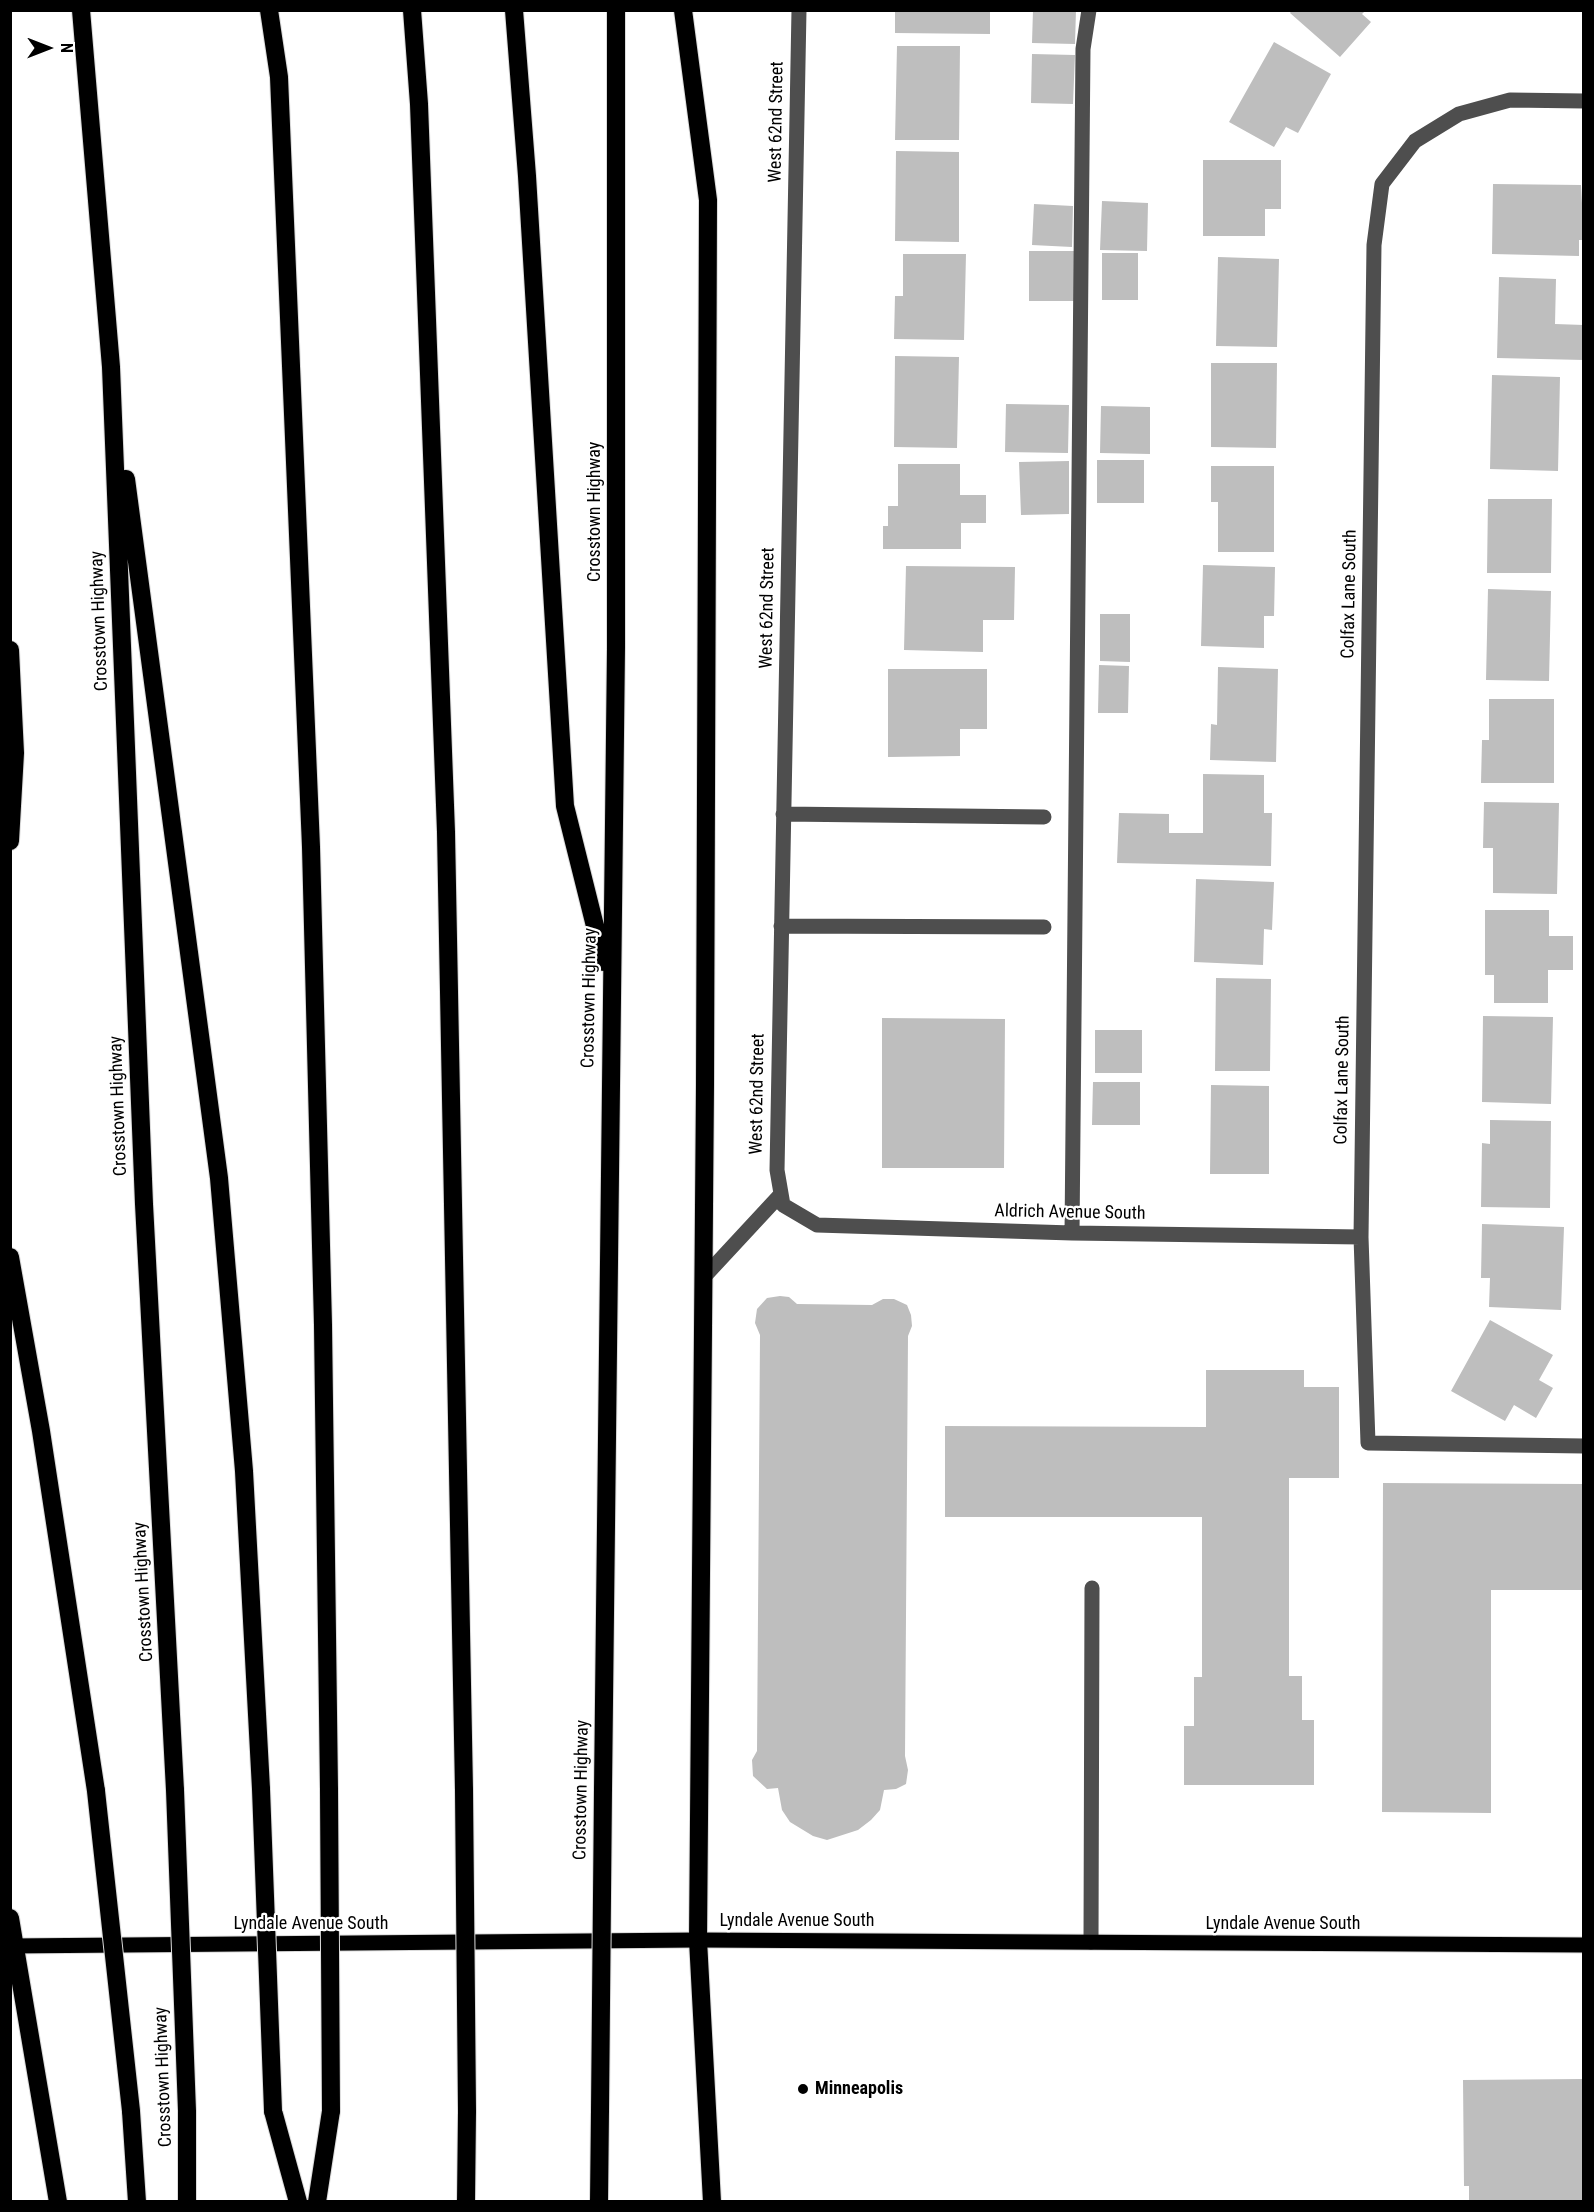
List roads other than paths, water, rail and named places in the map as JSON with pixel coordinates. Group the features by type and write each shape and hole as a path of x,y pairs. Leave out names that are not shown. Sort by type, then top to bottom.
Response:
{"highway":[{"name":"Crosstown Highway","path":"81,10 111,368 144,1204 175,1790 187,2111 187,2202"},
{"path":"269,10 279,77 311,848 323,1325 329,1790 330,2111 317,2202"},
{"path":"412,10 419,104 446,832 464,1790 466,2202"},
{"path":"514,10 527,176 565,806 610,987"},
{"name":"Crosstown Highway","path":"599,2202 615,647 615,10"},
{"path":"683,10 708,200 704,1277 698,1940 712,2202"},
{"path":"111,368 219,1178 244,1472 261,1789 273,2111 297,2202"},
{"path":"10,650 15,753 10,841"},
{"path":"10,1257 41,1431 96,1791 131,2111 137,2202"},
{"path":"10,1918 58,2202"}],"main road":[{"name":"Lyndale Avenue South","path":"14,1946 698,1940 1584,1945"}],"street":[{"name":"West 62nd Street","path":"782,1199 777,1170 798,10"},
{"path":"1072,1233 1083,49 1089,10"},
{"name":"Colfax Lane South","path":"1584,100 1510,100 1459,114 1415,141 1382,184 1374,245 1361,1237 1368,1443 1584,1446"},
{"path":"783,814 1044,817"},
{"path":"781,926 1044,927"},
{"path":"704,1277 782,1199"},
{"name":"Aldrich Avenue South","path":"782,1199 818,1225 1072,1233 1361,1237"},
{"path":"1091,1942 1092,1588"}],"place":[{"name":"Minneapolis","path":"803,2089"}]}
